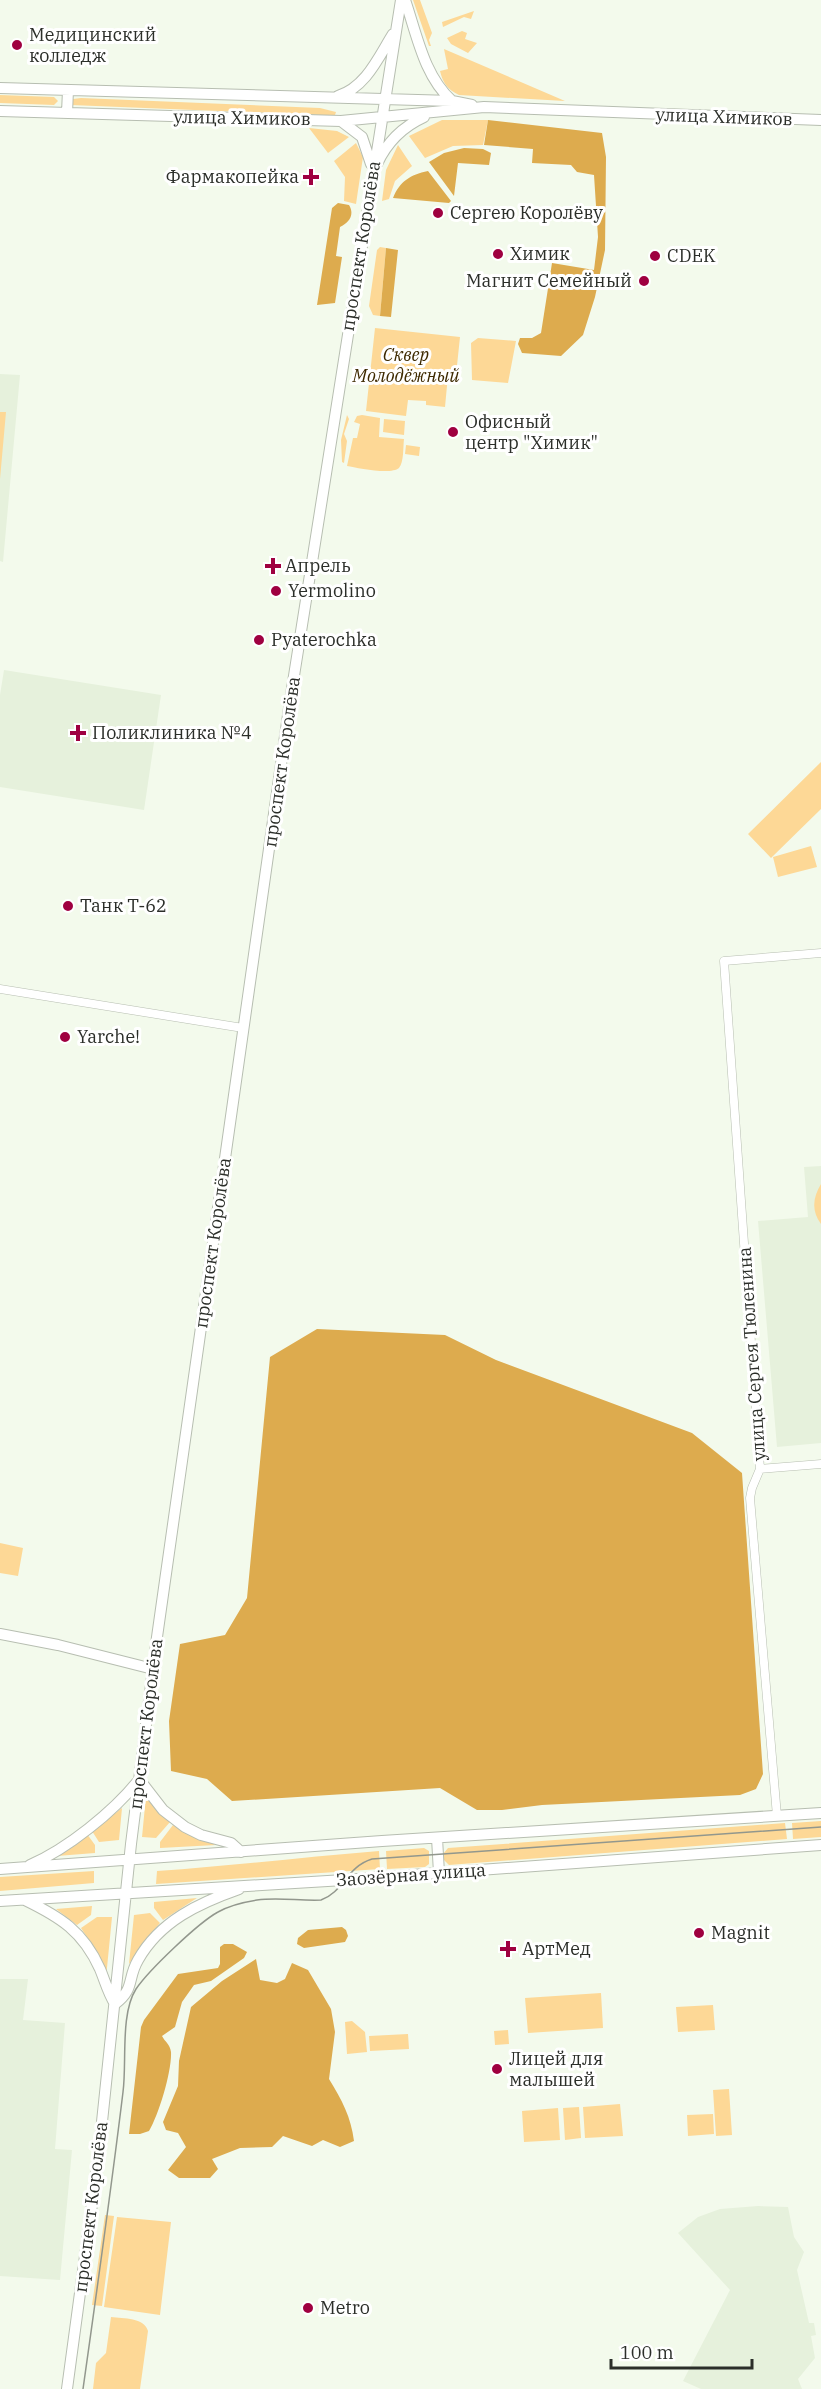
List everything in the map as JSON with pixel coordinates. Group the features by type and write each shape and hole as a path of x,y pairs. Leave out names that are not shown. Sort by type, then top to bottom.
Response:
{"main road":[{"name":"проспект Королёва","path":"67,2389 96,2172 153,1669 290,701 401,0"},
{"path":"405,0 431,76 439,90 452,101"},
{"path":"329,98 348,93 365,79 396,28"},
{"name":"улица Химиков","path":"0,88 452,101 484,107 821,120"},
{"path":"67,113 68,90"},
{"name":"улица Химиков","path":"0,111 341,121 381,119 484,107"},
{"path":"372,173 385,149 402,129 436,113"},
{"path":"341,121 362,137 369,152 372,173"},
{"path":"0,1634 58,1645 153,1669"},
{"path":"22,1868 52,1854 86,1829 126,1795 139,1779 163,1810 185,1827 231,1843 241,1852"},
{"name":"Заозёрная улица","path":"0,1869 821,1813"},
{"path":"436,1838 439,1873"},
{"name":"Заозёрная улица","path":"0,1901 439,1873 821,1845"},
{"path":"24,1899 57,1916 76,1931 93,1956 115,2004 126,1996 138,1961 166,1926 213,1897 254,1884"}],"street":[{"name":"улица Сергея Тюленина","path":"777,1816 750,1498 760,1469 724,961 821,953"},
{"path":"0,989 243,1028"},
{"path":"760,1469 821,1464"}],"shaded area":[{"path":"488,120 602,133 606,157 605,250 595,297 583,335 561,356 522,353 518,344 520,338 532,338 541,333 552,263 594,270 598,237 594,175 577,172 571,165 532,163 533,149 484,145"},
{"path":"464,148 483,149 491,153 489,165 458,163 454,196 429,162 444,153"},
{"path":"428,171 451,201 449,203 393,198 406,180"},
{"path":"338,203 349,205 351,215 348,221 340,227 336,256 342,257 335,303 317,305 332,208"},
{"path":"386,248 398,250 391,317 380,316"},
{"path":"0,374 20,375 3,562 0,561"},
{"name":"Поликлиника №4","path":"4,670 161,695 144,810 0,787 0,695"},
{"path":"821,1166 821,1443 777,1447 758,1221 808,1217 804,1167"},
{"path":"317,1329 445,1335 496,1360 692,1433 742,1473 763,1774 756,1789 740,1795 477,1810 440,1788 232,1801 207,1779 171,1771 169,1721 180,1644 225,1635 247,1598 270,1357"},
{"path":"342,1927 348,1936 345,1942 304,1948 297,1944 298,1938 308,1930"},
{"path":"224,1944 233,1944 247,1952 244,1958 211,1981 194,1985 182,2002 175,2027 162,2036 169,2045 171,2060 157,2114 149,2131 129,2134 141,2027 144,2020 178,1974 218,1968 220,1947"},
{"path":"256,1959 260,1980 277,1983 285,1979 292,1963 308,1970 331,2009 335,2032 329,2079 345,2109 354,2141 340,2147 323,2140 312,2146 283,2136 272,2147 240,2148 212,2159 218,2169 210,2178 179,2178 168,2170 186,2147 178,2133 166,2130 163,2122 178,2086 179,2061 191,2007 222,1981"},
{"path":"0,1979 28,1979 23,2020 65,2023 55,2149 72,2150 60,2280 0,2276"},
{"path":"758,2206 788,2207 794,2237 804,2252 797,2270 809,2323 814,2323 816,2335 811,2336 815,2358 798,2379 802,2389 701,2389 683,2381 730,2290 678,2233 698,2217 720,2209"}],"green space":[{"path":"413,0 420,0 432,33 429,40 431,46 429,46"},
{"path":"474,11 471,19 464,17 443,27 442,22"},
{"path":"462,31 467,33 465,39 477,43 468,53 451,44 447,38"},
{"path":"444,49 565,101 459,95 449,88 441,75 440,71 448,69"},
{"path":"0,95 54,97 58,101 54,105 0,103"},
{"path":"73,99 320,108 336,112 335,115 321,115 71,105"},
{"path":"442,120 488,120 483,145 453,146 425,158 409,136"},
{"path":"309,128 337,131 349,137 328,153"},
{"path":"356,143 363,157 356,204 344,201 345,177 334,161"},
{"path":"398,145 412,166 395,181 389,199 382,201 386,170"},
{"path":"380,247 386,248 380,316 373,315 369,306 377,250"},
{"name":"Сквер Молодёжный","path":"375,328 460,337 456,375 448,375 445,407 426,405 426,401 408,400 406,416 366,411"},
{"path":"478,338 516,341 508,383 472,380 471,343"},
{"path":"0,412 6,412 0,479"},
{"path":"347,415 349,419 344,434 347,441 344,463 342,462 341,440"},
{"path":"357,416 380,418 379,437 404,439 403,458 399,468 382,471 347,466 353,438 357,438 360,424 354,422"},
{"path":"384,419 405,421 404,435 383,432"},
{"path":"406,445 420,447 419,456 405,454"},
{"path":"821,762 821,809 771,858 748,834"},
{"path":"811,846 817,867 778,877 773,857"},
{"path":"821,1184 821,1224 814,1204"},
{"path":"0,1543 23,1548 18,1576 0,1573"},
{"path":"146,1796 170,1822 156,1838 142,1837"},
{"path":"122,1808 119,1840 99,1842 92,1831"},
{"path":"821,1821 821,1837 793,1839 792,1823"},
{"path":"785,1823 787,1839 449,1865 443,1859 443,1854 448,1848"},
{"path":"173,1825 192,1836 216,1845 160,1848 160,1842"},
{"path":"87,1834 95,1845 95,1853 57,1856"},
{"path":"424,1848 429,1851 429,1864 425,1867 387,1869 386,1851"},
{"path":"379,1851 380,1869 156,1884 157,1871"},
{"path":"94,1871 94,1883 0,1891 0,1877"},
{"path":"197,1898 163,1920 154,1908 154,1902"},
{"path":"92,1906 91,1915 77,1925 56,1909"},
{"path":"150,1913 160,1923 129,1964 134,1915"},
{"path":"97,1917 112,1917 106,1978 98,1954 81,1928"},
{"path":"601,1993 603,2028 528,2033 525,1998"},
{"path":"713,2005 715,2030 678,2032 676,2007"},
{"path":"352,2021 365,2032 367,2052 347,2054 345,2022"},
{"path":"508,2030 509,2044 495,2045 494,2031"},
{"path":"408,2034 409,2049 370,2051 369,2036"},
{"path":"729,2089 732,2135 716,2136 713,2090"},
{"path":"620,2104 623,2136 585,2138 583,2107"},
{"path":"579,2107 581,2138 565,2140 563,2108"},
{"path":"558,2108 560,2140 524,2142 522,2111"},
{"path":"713,2114 714,2134 688,2136 687,2115"},
{"path":"105,2215 114,2216 102,2306 92,2305"},
{"path":"117,2217 171,2222 160,2315 104,2307"},
{"path":"111,2317 138,2321 146,2326 148,2331 140,2389 93,2389 96,2363 106,2353"}],"tram line":[{"path":"83,2389 123,2092 126,2025 131,1999 151,1970 209,1918 227,1907 257,1900 321,1900 335,1891 356,1868 372,1859 821,1827"}],"place":[{"name":"Медицинский колледж","path":"17,45"},
{"name":"Фармакопейка","path":"311,177"},
{"name":"Сергею Королёву","path":"438,213"},
{"name":"Химик","path":"498,254"},
{"name":"CDEK","path":"655,256"},
{"name":"Магнит Семейный","path":"644,281"},
{"name":"Офисный центр \"Химик\"","path":"453,432"},
{"name":"Апрель","path":"273,566"},
{"name":"Yermolino","path":"276,591"},
{"name":"Pyaterochka","path":"259,640"},
{"name":"Поликлиника №4","path":"78,733"},
{"name":"Танк Т-62","path":"68,906"},
{"name":"Yarche!","path":"65,1037"},
{"name":"Magnit","path":"699,1933"},
{"name":"АртМед","path":"508,1949"},
{"name":"Лицей для малышей","path":"497,2069"},
{"name":"Metro","path":"308,2308"}]}
